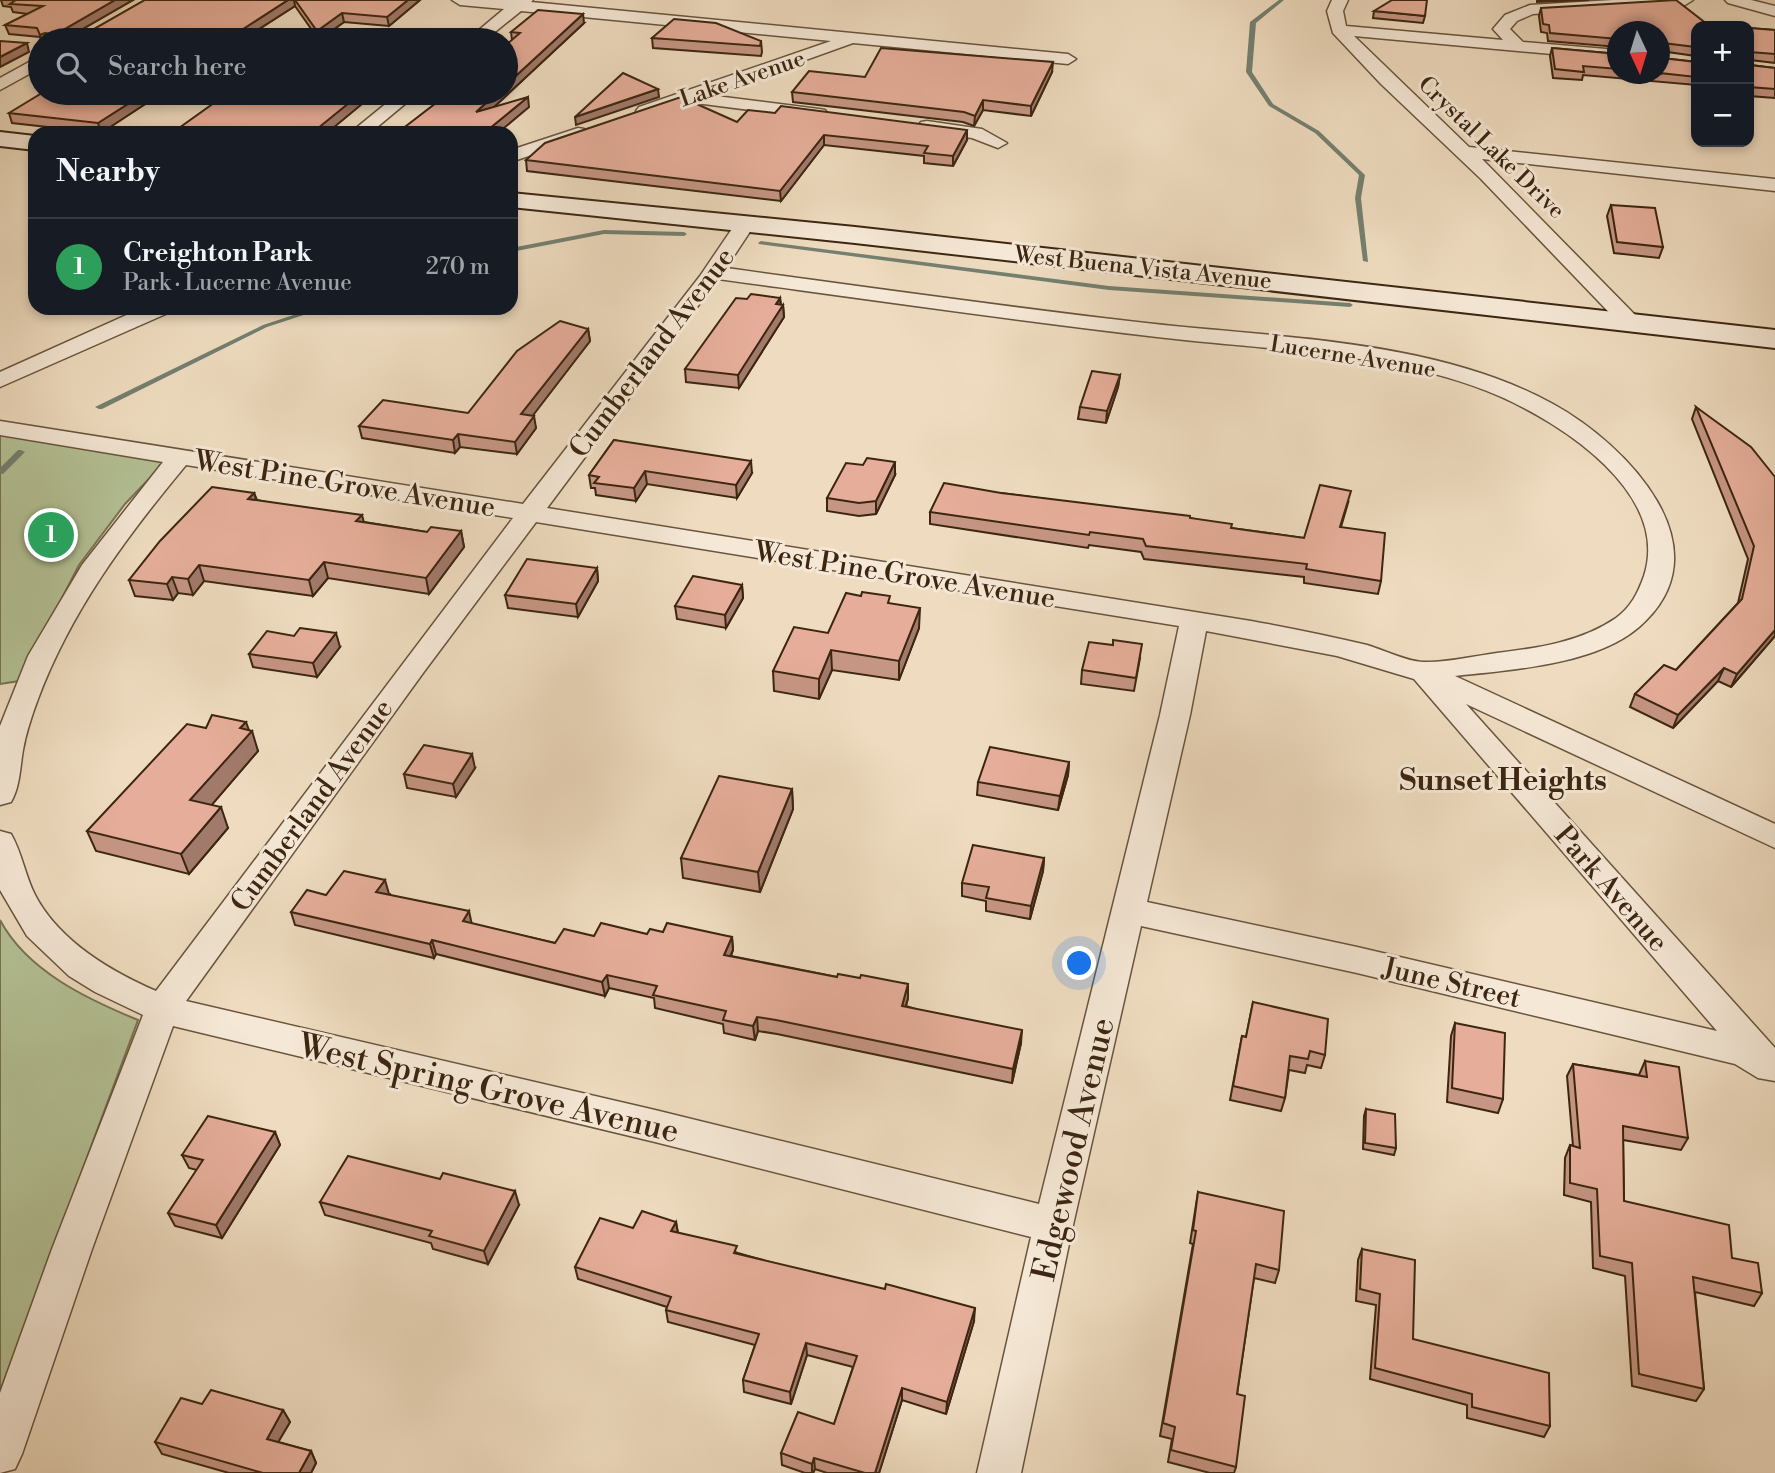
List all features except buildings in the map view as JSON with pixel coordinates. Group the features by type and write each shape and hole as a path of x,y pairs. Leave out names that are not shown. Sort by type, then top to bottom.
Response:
{"street":[{"path":"460,0 522,3 1068,59"},
{"path":"1340,0 1335,11 1339,30 1607,54"},
{"path":"1517,45 1501,29 1511,18 1530,10 1685,0"},
{"path":"1733,0 1775,10"},
{"path":"490,28 522,3"},
{"name":"Crystal Lake Drive","path":"1339,30 1465,152 1632,323"},
{"name":"Lake Avenue","path":"622,119 853,38"},
{"path":"0,85 28,68"},
{"path":"687,97 842,116"},
{"path":"368,126 394,105"},
{"path":"909,124 963,130 998,143"},
{"path":"518,154 596,127"},
{"path":"0,139 28,142"},
{"path":"1465,152 1775,185"},
{"name":"West Buena Vista Avenue","path":"518,201 1775,340"},
{"name":"Cumberland Avenue","path":"0,1454 156,1024 175,989 413,667 713,272 745,224"},
{"name":"Lucerne Avenue","path":"713,272 1086,322 1378,354 1458,373 1544,410 1608,454 1640,491 1653,515 1659,535 1659,574 1652,593 1627,622 1585,645 1530,658 1421,671"},
{"path":"0,380 144,315"},
{"name":"West Pine Grove Avenue","path":"0,428 1194,620 1322,643 1385,658 1421,671 1775,837"},
{"path":"0,794 10,741 14,694 88,574 116,534 180,457"},
{"name":"Edgewood Avenue","path":"999,1473 1053,1225 1175,715 1194,620"},
{"name":"Park Avenue","path":"1421,671 1773,1071"},
{"name":"West Spring Grove Avenue","path":"0,842 6,869 18,898 36,926 89,974 165,1010 655,1126 1053,1225"},
{"name":"June Street","path":"1127,910 1357,960 1742,1051 1756,1057 1773,1071"}],"green space":[{"path":"0,435 166,461 125,504 79,565 19,681 0,684"},
{"path":"0,920 12,938 42,969 79,993 138,1020 0,1392"}],"waterway":[{"path":"1282,0 1253,22 1249,72 1271,105 1317,132 1362,175 1358,198 1366,261"},
{"path":"518,249 604,232 684,234"},
{"path":"761,243 1109,288 1350,305"},
{"path":"99,407 265,326 300,315"},
{"path":"0,472 21,452"}],"place":[{"name":"Creighton Park","path":"51,535"}],"district":[{"name":"Sunset Heights","path":"1503,780"}]}
